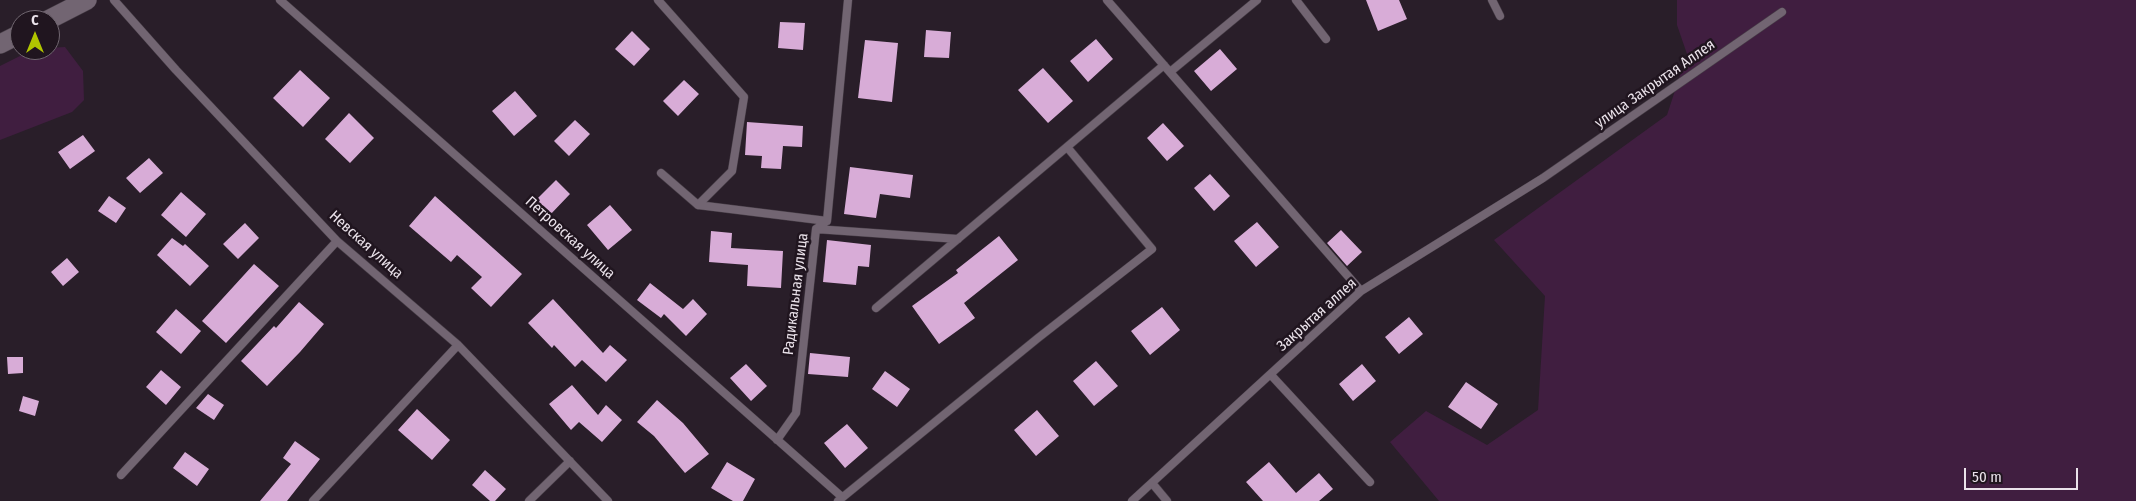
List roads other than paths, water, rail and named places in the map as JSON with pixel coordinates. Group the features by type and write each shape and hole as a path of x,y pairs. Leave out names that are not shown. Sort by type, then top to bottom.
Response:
{"street":[{"path":"60,14 87,0"}],"lane":[{"name":"Невская улица","path":"114,0 176,70 337,241 458,345 608,501"},
{"name":"Петровская улица","path":"280,0 777,440 840,499"},
{"path":"658,0 744,98 732,172 698,205"},
{"name":"Радикальная улица","path":"777,440 796,413 816,229 827,221 848,0"},
{"path":"1107,0 1361,291"},
{"path":"1170,72 1257,0"},
{"path":"1296,0 1326,39"},
{"path":"1492,0 1500,16"},
{"name":"улица Закрытая Аллея","path":"1542,178 1782,12"},
{"path":"876,308 1164,65"},
{"path":"840,499 1038,338 1152,250 1067,147"},
{"path":"662,174 698,205 827,221"},
{"name":"Закрытая аллея","path":"1132,501 1361,291 1542,178"},
{"path":"816,229 958,238"},
{"path":"121,475 337,241"},
{"path":"313,501 458,345"},
{"path":"1271,375 1370,482"},
{"path":"529,501 570,461"},
{"path":"1152,483 1167,501"}]}
